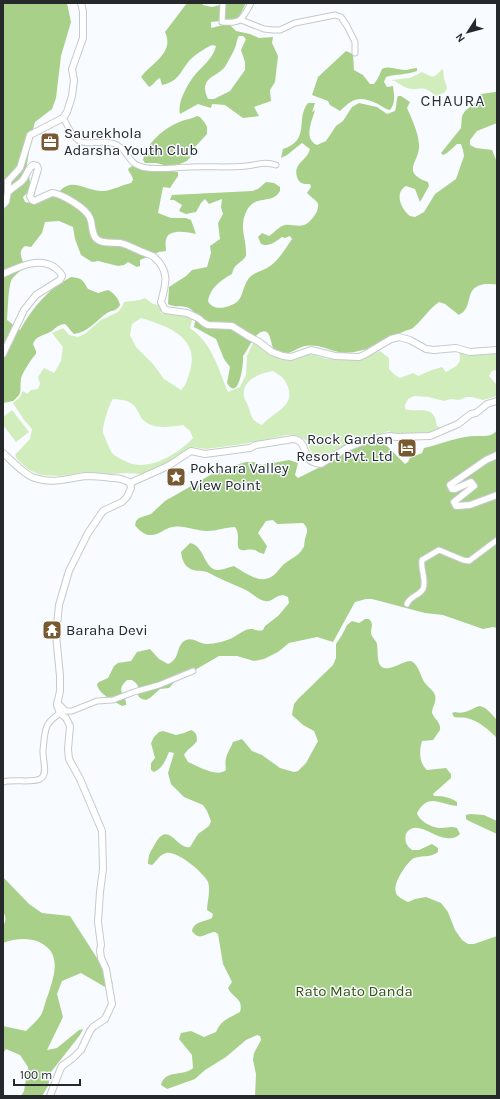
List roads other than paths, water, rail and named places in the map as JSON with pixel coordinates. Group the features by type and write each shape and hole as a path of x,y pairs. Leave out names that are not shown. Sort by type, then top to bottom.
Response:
{"street":[{"path":"3,205 6,202 8,181 20,168 30,135 63,118 72,96 74,80 72,69 83,38 83,11 81,3"},
{"path":"222,3 222,22 236,22 241,20 273,30 280,30 295,23 335,15 341,17 355,42 355,53"},
{"path":"241,20 251,3"},
{"path":"63,118 70,131 78,141 101,141 114,143 122,148 132,163 143,168 216,168 245,166 268,162 276,165"},
{"path":"8,192 24,179 28,169 34,164 38,169 30,196 31,200 34,201 52,193 62,196 86,212 98,241 120,243 153,256 162,266 166,286 161,302 165,310 187,314 198,318 208,325 232,326 279,355 290,357 311,350 335,356 359,357 391,339 399,337 410,340 426,349 434,350 456,348 470,352 497,350"},
{"path":"3,274 17,268 38,262 44,262 61,273 62,276 60,280 36,295 24,310 3,354"},
{"path":"130,483 168,466 191,451 205,454 250,448 256,445 293,439 301,443 310,460 321,464 347,448 364,441 390,436 435,435 461,422 485,406 497,402"},
{"path":"3,453 27,474 41,480 50,482 88,476 100,476 120,478 130,483"},
{"path":"497,456 486,460 450,485 452,489 471,482 474,486 454,502 456,506 470,505 497,495"},
{"path":"50,1096 62,1066 78,1054 90,1031 105,1019 112,1004 106,970 101,958 98,922 103,869 102,831 80,779 69,759 68,749 70,726 66,718 60,713 57,702 60,691 56,635 59,605 68,576 82,544 103,511 127,498 131,488 130,483"},
{"path":"406,604 408,599 422,590 424,585 421,566 422,560 439,550 469,561 497,540"},
{"path":"57,702 66,711 72,712 97,702 113,700 159,685 193,671"},
{"path":"3,782 12,780 42,779 45,771 43,750 45,732 51,721 60,713"}],"place":[{"name":"Saurekhola Adarsha Youth Club","path":"50,142"},
{"name":"Rock Garden Resort Pvt. Ltd","path":"407,448"},
{"name":"Pokhara Valley View Point","path":"176,477"},
{"name":"Baraha Devi","path":"52,630"}],"district":[{"name":"CHAURA","path":"453,100"}],"park label":[{"name":"Rato Mato Danda","path":"354,991"}]}
